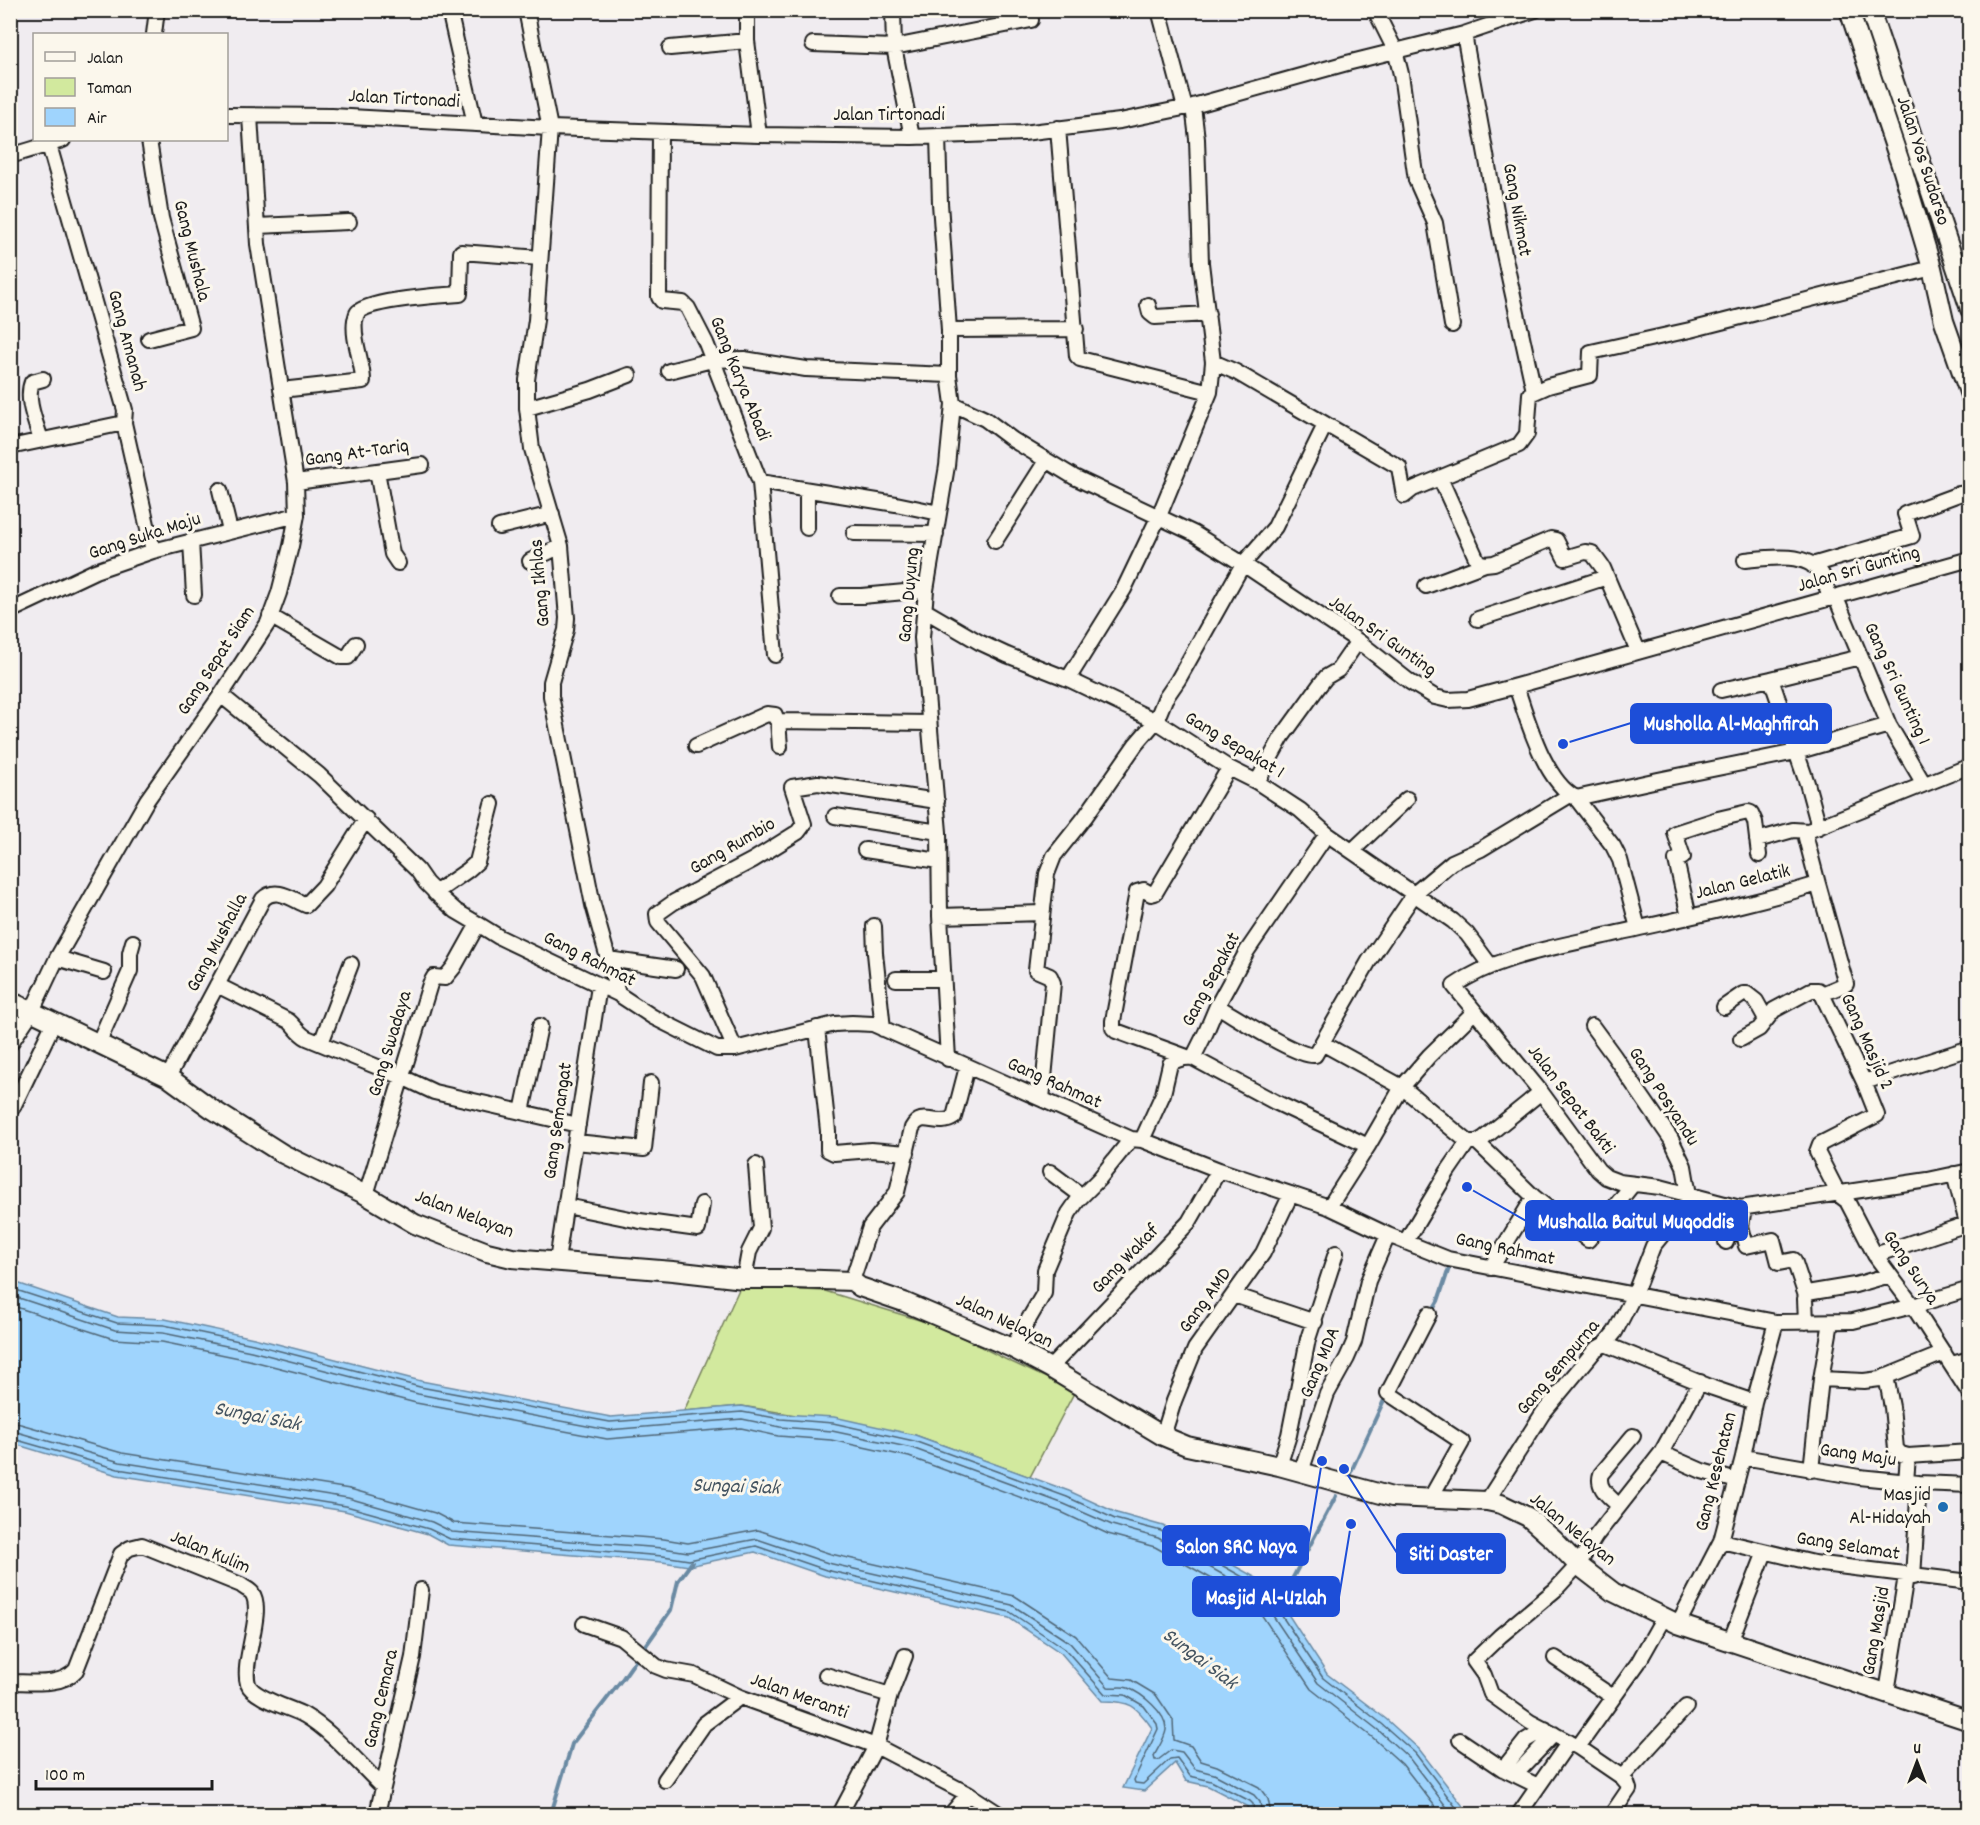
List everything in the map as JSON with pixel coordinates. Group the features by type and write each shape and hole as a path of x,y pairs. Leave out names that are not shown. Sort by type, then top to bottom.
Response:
{"main road":[{"name":"Jalan Yos Sudarso","path":"1849,10 1932,268 1944,321 1970,395"},
{"name":"Jalan Yos Sudarso","path":"1870,10 1970,309"},
{"name":"Jalan Nelayan","path":"10,1001 168,1077 212,1109 283,1154 366,1195 415,1224 487,1252 512,1258 744,1279 794,1278 852,1281 860,1287 904,1302 1012,1348 1050,1368 1163,1436 1187,1446 1279,1466 1392,1497 1487,1501 1501,1504 1528,1518 1578,1565 1613,1592 1671,1621 1970,1721"}],"street":[{"path":"154,33 157,10"},
{"path":"449,10 474,124"},
{"name":"Gang Ikhlas","path":"526,10 550,128 536,320 527,380 527,408 531,449 561,546 567,630 551,682 551,696 593,904 618,994"},
{"path":"747,10 747,41 759,135"},
{"path":"893,10 894,47 912,137"},
{"path":"1068,679 1124,589 1159,516 1210,392 1213,362 1201,263 1197,139 1159,10"},
{"path":"1375,10 1395,50 1401,74 1416,180 1436,223 1452,325"},
{"name":"Jalan Tirtonadi","path":"228,116 332,116 660,133 912,137 1023,133 1120,120 1189,107 1395,50 1430,44 1535,10"},
{"path":"813,44 894,47 1031,20"},
{"name":"Gang Nikmat","path":"1464,34 1504,254 1534,391"},
{"path":"670,48 747,41"},
{"name":"Gang Sepat Siam","path":"10,1044 32,1011 57,958 147,800 221,695 270,616 279,593 297,515 296,482 262,268 250,116"},
{"path":"1058,128 1076,329 1076,352 1080,359 1210,392"},
{"name":"Gang Karya Abadi","path":"660,133 659,297 662,301 683,303 688,308 712,360 760,482 775,656"},
{"name":"Gang Duyung","path":"938,136 949,330 949,375 953,404 947,466 926,591 922,638 939,832 940,916 948,1059"},
{"path":"10,156 60,141"},
{"name":"Gang Mushala","path":"149,141 160,218 191,328 149,339"},
{"name":"Gang Amanah","path":"49,145 125,410 124,423 153,551"},
{"path":"257,226 349,222"},
{"path":"281,390 363,381 355,338 355,318 358,312 385,303 460,294 461,252 540,258"},
{"path":"1213,362 1236,372 1399,466 1404,496 1413,489 1519,445 1527,434 1530,394 1590,375 1592,352 1690,330 1932,268"},
{"path":"1148,305 1150,313 1155,317 1208,314"},
{"path":"949,330 1076,329"},
{"path":"669,371 712,360 744,359 806,369 949,375"},
{"path":"527,408 591,390 629,375"},
{"path":"41,440 32,410 30,386 32,382 43,379"},
{"name":"Jalan Sri Gunting","path":"953,404 985,419 1013,440 1074,477 1193,533 1359,641 1410,682 1435,697 1448,700 1468,699 1970,559"},
{"path":"10,447 124,423"},
{"path":"1042,1099 1053,984 1050,976 1036,970 1047,874 1054,856 1136,744 1156,721 1165,699 1243,564 1275,527 1325,425"},
{"path":"996,541 1046,461"},
{"name":"Gang At-Tariq","path":"296,482 422,465"},
{"path":"377,471 392,554 398,563"},
{"path":"1440,478 1478,562 1485,564"},
{"path":"760,482 939,513"},
{"path":"220,490 230,531"},
{"path":"807,490 807,528"},
{"path":"1744,560 1788,557 1812,565 1912,536 1905,514 1970,493"},
{"path":"500,527 552,514"},
{"name":"Gang Suka Maju","path":"11,609 95,571 153,551 297,515"},
{"path":"854,533 936,534"},
{"path":"1426,586 1553,539 1566,558 1585,552 1592,553 1607,577 1638,651"},
{"path":"191,541 195,595"},
{"path":"530,561 561,546"},
{"name":"Gang Sri Gunting 1","path":"1812,565 1819,569 1823,576 1889,725 1924,784"},
{"path":"1478,619 1607,577"},
{"path":"840,596 926,591"},
{"name":"Gang Sepakat 1","path":"924,610 988,646 1068,679 1156,721 1229,768 1257,782 1300,810 1327,834 1415,894 1467,934 1490,965"},
{"path":"270,616 341,657 348,657 356,644"},
{"path":"1257,782 1282,737 1326,677 1338,670 1359,641"},
{"path":"1721,690 1860,657"},
{"name":"Jalan Gelatik","path":"1490,965 1818,884 1806,838 1814,829 1807,783 1771,679"},
{"path":"1516,686 1537,748 1613,846 1620,860 1638,928"},
{"name":"Gang Rahmat","path":"221,695 311,768 366,819 417,870 426,883 456,911 499,937 618,994 653,1017 717,1049 735,1049 835,1024 873,1024 948,1059 1137,1140 1329,1207 1388,1235 1448,1259 1491,1268 1776,1322 1853,1321 1970,1289"},
{"path":"696,746 767,714 775,715 778,720 780,747"},
{"path":"778,720 929,723"},
{"path":"1216,1006 1291,1049 1308,1056 1315,1055 1369,961 1415,894 1452,862 1481,849 1573,797 1796,752 1889,725"},
{"path":"1757,840 1793,830 1814,829 1970,766"},
{"path":"1229,768 1155,893 1150,894 1141,889 1137,892 1113,1028 1190,1058 1368,1146"},
{"name":"Gang Rumbio","path":"735,1049 703,976 658,922 657,914 674,902 753,860 798,832 804,824 792,787 824,784 936,801"},
{"path":"1352,851 1407,799"},
{"path":"435,892 477,862 492,804"},
{"path":"1689,917 1676,860 1683,857 1675,833 1748,812 1751,813 1755,822 1759,855"},
{"path":"835,816 939,832"},
{"name":"Gang Mushalla","path":"168,1077 263,899 268,894 280,893 306,905 324,886 366,819"},
{"name":"Gang Sepakat","path":"1012,1348 1044,1293 1045,1270 1070,1213 1082,1196 1137,1140 1163,1094 1170,1064 1177,1059 1190,1058 1206,1032 1216,1006 1247,951 1327,834"},
{"path":"865,850 939,861"},
{"name":"Gang Masjid 2","path":"1818,884 1846,984 1822,994 1864,1082 1877,1115 1820,1143 1817,1149 1839,1195"},
{"path":"940,916 1042,914"},
{"name":"Gang Swadaya","path":"366,1195 431,981 434,977 445,978 454,967 478,924"},
{"path":"874,926 876,971 883,1029"},
{"path":"98,1044 130,971 133,942"},
{"path":"57,958 104,972"},
{"path":"608,959 676,969"},
{"path":"321,1043 351,964"},
{"name":"Jalan Sepat Bakti","path":"1490,965 1454,986 1541,1092 1598,1170 1606,1177 1619,1182 1660,1187 1741,1208 1839,1195 1970,1170"},
{"path":"896,979 943,979"},
{"path":"217,985 289,1021 298,1033 434,1092 578,1125"},
{"name":"Gang Semangat","path":"557,1261 599,986"},
{"path":"1741,1039 1759,1029 1774,1010 1811,990 1818,990 1822,994"},
{"path":"1724,1007 1743,994 1747,994 1756,1001 1766,1019"},
{"path":"1329,1207 1402,1087 1429,1056 1474,1012"},
{"path":"13,1107 54,1022"},
{"path":"522,1112 540,1026"},
{"name":"Gang Posyandu","path":"1592,1026 1671,1139 1684,1166 1689,1195"},
{"path":"817,1028 828,1150 834,1153 871,1150 907,1153"},
{"path":"1322,1043 1402,1087 1473,1142 1534,1197 1588,1240 1633,1184"},
{"path":"1864,1082 1970,1048"},
{"path":"852,1281 870,1227 897,1192 915,1121 921,1118 941,1122 949,1121 954,1117 967,1067"},
{"path":"576,1142 644,1149 651,1083"},
{"path":"1406,1241 1448,1171 1473,1142 1484,1138 1541,1092"},
{"path":"744,1279 749,1252 761,1228 756,1165"},
{"name":"Gang Wakaf","path":"1050,1368 1189,1222 1220,1170"},
{"path":"1050,1172 1082,1196"},
{"path":"1875,1256 1968,1223 1954,1174"},
{"name":"Gang AMD","path":"1163,1436 1174,1401 1196,1348 1263,1254 1291,1194"},
{"name":"Gang Sempurna","path":"1487,1501 1543,1413 1596,1348 1605,1344 1616,1332 1634,1295 1653,1246 1680,1213 1689,1195"},
{"name":"Gang Surya","path":"1839,1195 1847,1201 1875,1256 1913,1306 1970,1394"},
{"path":"1491,1268 1534,1197"},
{"path":"566,1206 639,1221 698,1229 702,1204"},
{"path":"1726,1242 1741,1208"},
{"path":"1741,1208 1741,1226 1746,1246 1773,1240 1779,1263 1794,1260 1806,1296 1806,1322"},
{"name":"Gang MDA","path":"1301,1472 1327,1394 1354,1342 1368,1281 1388,1235"},
{"path":"1279,1466 1289,1435 1308,1339 1336,1253"},
{"path":"1806,1296 1812,1291 1856,1285 1890,1275"},
{"path":"1234,1295 1315,1322"},
{"path":"1429,1314 1388,1393 1462,1442 1430,1499"},
{"name":"Gang Kesehatan","path":"1519,1815 1538,1786 1612,1698 1671,1621 1721,1541 1743,1457 1754,1402 1776,1322"},
{"path":"1810,1470 1821,1379 1831,1322"},
{"path":"1605,1344 1754,1402"},
{"path":"1821,1379 1864,1381 1948,1359 1970,1359"},
{"path":"1886,1376 1896,1449 1901,1454 1908,1456 1970,1452"},
{"path":"1612,1815 1629,1790 1622,1777 1491,1694 1484,1675 1474,1661 1555,1590 1578,1565 1595,1537 1661,1453 1700,1382"},
{"path":"1619,1506 1601,1488 1599,1480 1601,1474 1633,1436"},
{"path":"1661,1453 1702,1471 1737,1481"},
{"name":"Gang Masjid","path":"1887,1692 1909,1576 1913,1483 1908,1456"},
{"name":"Gang Maju","path":"1743,1457 1810,1470 1913,1483 1970,1485"},
{"name":"Gang Selamat","path":"1721,1541 1814,1563 1970,1582"},
{"name":"Jalan Kulim","path":"10,1682 58,1681 69,1677 76,1670 121,1554 130,1548 142,1545 241,1585 252,1592 257,1603 248,1663 248,1683 252,1689 259,1695 305,1716 339,1744 383,1787"},
{"path":"1730,1642 1765,1552"},
{"name":"Gang Cemara","path":"377,1815 413,1657 421,1590"},
{"name":"Jalan Meranti","path":"584,1624 621,1637 656,1666 694,1675 740,1697 876,1746 968,1794 999,1815"},
{"path":"840,1815 876,1746 890,1695 905,1656"},
{"path":"1555,1658 1612,1698"},
{"path":"826,1675 890,1695"},
{"path":"665,1780 704,1724 740,1697"},
{"path":"1622,1777 1686,1707"},
{"path":"1509,1772 1526,1740 1549,1732"},
{"path":"1460,1740 1509,1772 1538,1786"},
{"path":"951,1815 968,1794"}],"green space":[{"path":"740,1287 825,1291 942,1327 1075,1391 1030,1477 915,1435 742,1406 684,1411"}],"water":[{"name":"Sungai Siak","path":"11,1281 118,1317 165,1319 254,1338 421,1381 611,1417 742,1406 781,1414 834,1417 915,1435 1069,1491 1117,1513 1163,1526 1269,1585 1327,1674 1386,1719 1419,1749 1469,1814 1248,1814 1247,1806 1208,1786 1186,1781 1175,1763 1144,1791 1123,1788 1152,1728 1132,1706 1126,1703 1102,1701 1061,1653 1009,1618 825,1576 755,1552 689,1566 448,1545 428,1534 345,1511 117,1475 11,1443"}],"waterway":[{"path":"1431,1313 1438,1301 1451,1262"},
{"path":"1349,1476 1385,1398"},
{"path":"1279,1604 1336,1496"},
{"path":"551,1814 572,1744 623,1678 671,1610 678,1581 692,1562"}],"place":[{"name":"Musholla Al-Maghfirah","path":"1563,744"},
{"name":"Mushalla Baitul Muqoddis","path":"1467,1187"},
{"name":"Salon SRC Naya","path":"1322,1461"},
{"name":"Siti Daster","path":"1344,1469"},
{"name":"Masjid Al-Hidayah","path":"1943,1507"},
{"name":"Masjid Al-Uzlah","path":"1351,1524"}]}
